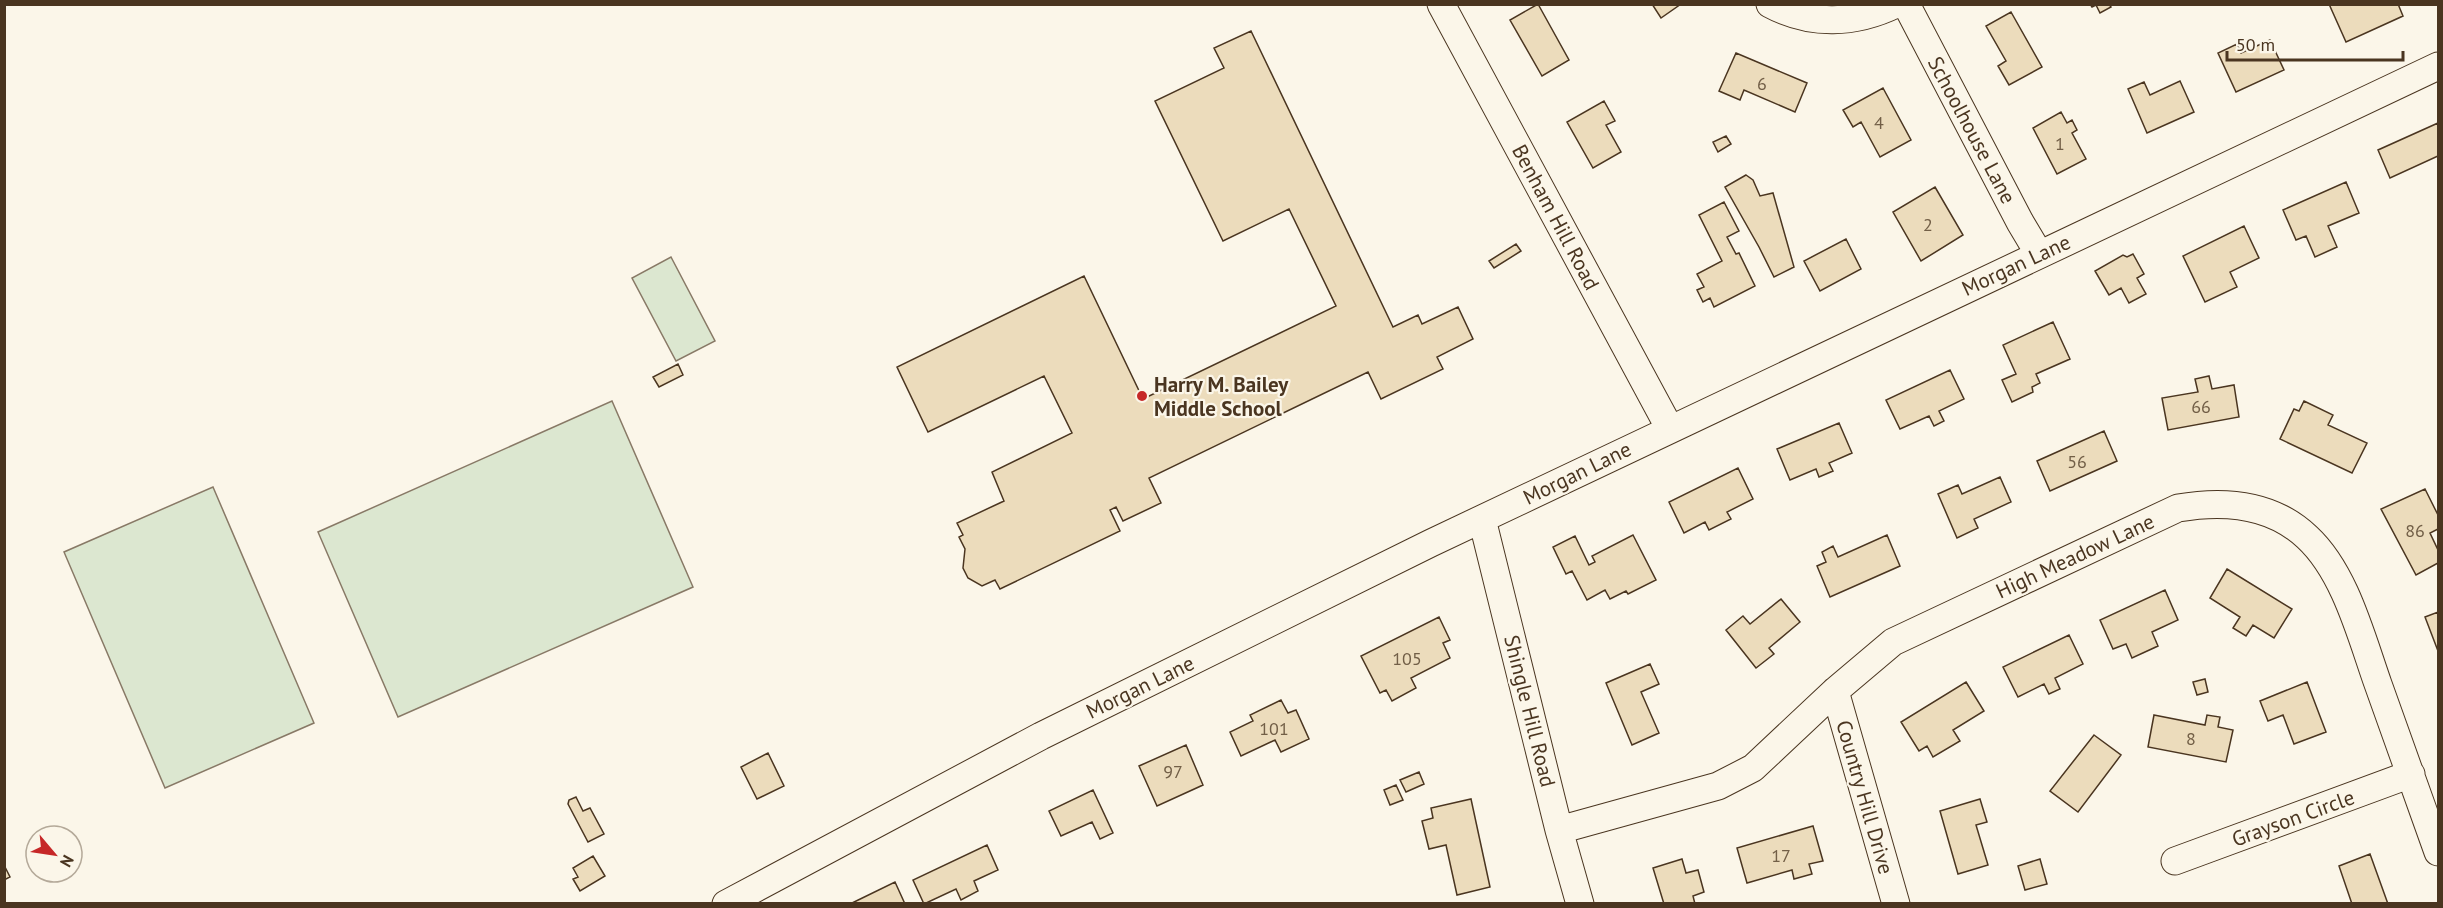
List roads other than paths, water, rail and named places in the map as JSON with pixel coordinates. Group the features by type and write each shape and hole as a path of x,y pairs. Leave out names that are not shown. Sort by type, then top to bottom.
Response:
{"street":[{"name":"Benham Hill Road","path":"1442,4 1670,429"},
{"path":"1770,4 1793,15 1842,20 1864,17 1896,4"},
{"name":"Schoolhouse Lane","path":"1906,4 2039,254"},
{"name":"Morgan Lane","path":"726,903 1041,736 1482,519 2439,66"},
{"name":"High Meadow Lane","path":"1559,830 1718,786 1753,768 1835,690 1893,642 2178,508 2206,503 2259,509 2284,520 2306,536 2325,558 2349,602 2439,852"},
{"name":"Shingle Hill Road","path":"1482,519 1559,830 1580,903"},
{"name":"Country Hill Drive","path":"1835,690 1896,903"},
{"name":"Grayson Circle","path":"2175,861 2411,774"}],"place":[{"name":"Harry M. Bailey Middle School","path":"1142,396"}]}
